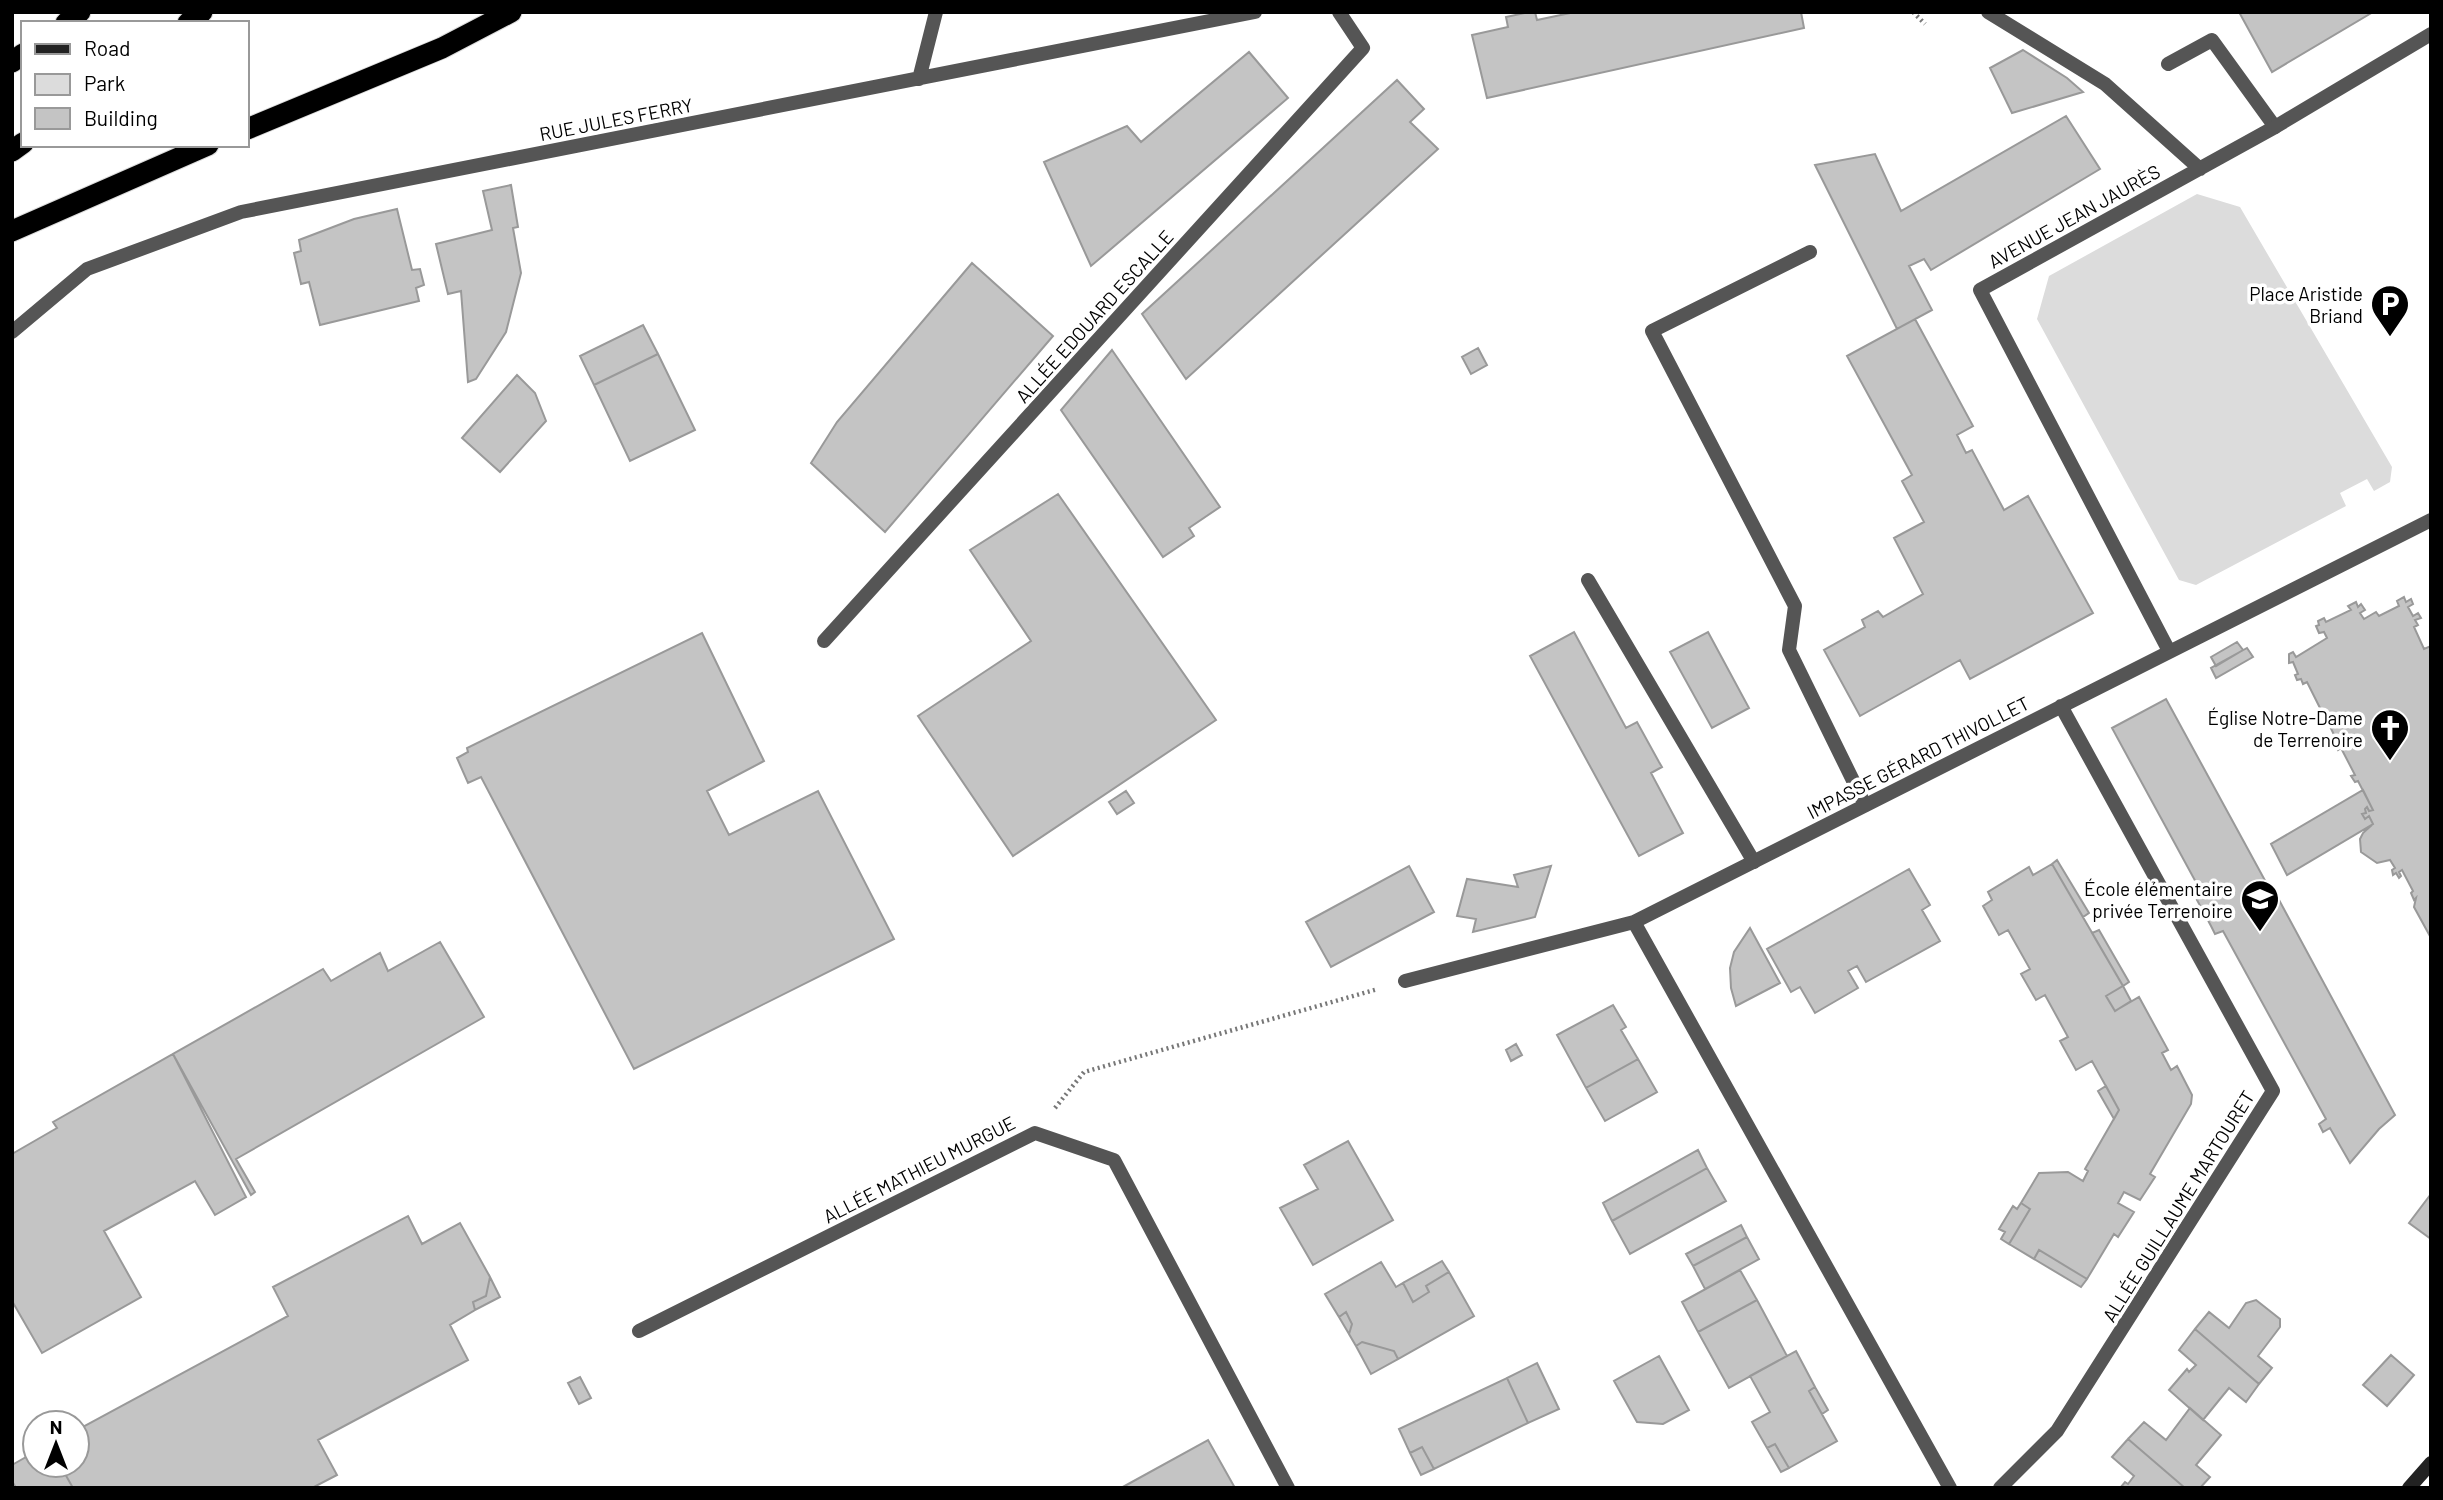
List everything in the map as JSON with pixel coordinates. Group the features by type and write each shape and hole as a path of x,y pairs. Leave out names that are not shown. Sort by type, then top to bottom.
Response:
{"highway":[{"path":"248,129 442,48 511,12"},
{"path":"12,231 203,147"}],"main road":[{"path":"2409,1488 2431,1463"}],"street":[{"path":"919,79 936,12"},
{"name":"RUE JULES FERRY","path":"12,332 88,270 240,212 1255,12"},
{"name":"ALLÉE EDOUARD ESCALLE","path":"824,641 1363,48 1339,12"},
{"path":"1987,12 2105,84 2200,169"},
{"name":"AVENUE JEAN JAURÈS","path":"2169,651 1980,290 2275,127 2431,34"},
{"path":"2168,64 2212,40 2275,127"},
{"path":"1810,252 1652,331 1795,606 1789,650 1865,805"},
{"name":"IMPASSE GÉRARD THIVOLLET","path":"1405,981 1634,922 2431,520"},
{"path":"1588,580 1754,862"},
{"name":"ALLÉE GUILLAUME MARTOURET","path":"2000,1488 2057,1431 2273,1091 2061,706"},
{"path":"1634,922 1950,1488"},
{"name":"ALLÉE MATHIEU MURGUE","path":"639,1331 1035,1133 1114,1160 1288,1488"}],"path":[{"path":"1913,12 1925,24"},
{"path":"1035,1133 1084,1072 1405,981"}],"green space":[{"path":"2197,194 2240,207 2392,467 2390,482 2374,491 2367,479 2340,493 2346,506 2196,585 2179,580 2037,319 2049,276"}],"building":[{"path":"1535,12 1537,20 1575,12 1801,12 1804,28 1487,98 1472,35 1508,27 1506,17"},
{"path":"2239,12 2373,12 2272,72"},
{"path":"2023,50 2067,78 2083,92 2012,113 1990,68"},
{"path":"1249,52 1288,98 1091,266 1044,162 1127,126 1141,142"},
{"path":"1397,80 1424,109 1410,122 1438,149 1186,379 1142,314"},
{"path":"2066,116 2100,169 1931,270 1924,259 1909,266 1932,310 1897,329 1815,165 1875,154 1901,211"},
{"path":"511,185 518,227 513,228 521,273 506,332 476,379 468,382 461,291 448,294 436,244 492,230 483,191"},
{"path":"397,209 412,270 420,269 424,285 416,288 419,301 320,325 309,282 301,284 294,253 301,251 299,240 354,219"},
{"path":"972,263 1053,336 885,532 811,463 837,422"},
{"path":"1915,319 1973,426 1957,435 1966,453 1972,450 2004,510 2028,496 2093,613 1970,679 1960,660 1860,716 1824,650 1865,627 1862,620 1878,611 1883,617 1923,594 1894,538 1924,522 1902,481 1912,475 1847,356"},
{"path":"643,325 658,354 594,385 580,356"},
{"path":"1478,348 1487,365 1471,374 1462,357"},
{"path":"1112,350 1220,507 1189,528 1194,536 1163,557 1061,410"},
{"path":"658,354 695,430 630,461 594,385"},
{"path":"517,375 535,393 546,421 500,472 462,438"},
{"path":"1058,494 1216,720 1013,856 918,716 1031,641 970,550"},
{"name":"Église Notre-Dame de Terrenoire","path":"2404,597 2406,602 2411,599 2413,604 2408,607 2413,616 2418,613 2421,618 2415,620 2418,625 2414,627 2424,649 2431,646 2431,938 2414,907 2416,898 2414,900 2411,893 2413,891 2402,870 2399,872 2399,878 2396,873 2393,875 2392,870 2395,868 2390,860 2377,863 2361,852 2360,839 2373,824 2369,816 2365,819 2362,814 2366,813 2367,807 2369,811 2373,810 2358,781 2355,782 2351,776 2355,775 2341,748 2338,750 2334,743 2337,741 2324,714 2320,716 2317,710 2320,708 2307,682 2303,684 2301,679 2297,680 2295,675 2298,674 2293,662 2289,663 2289,654 2293,652 2296,657 2327,638 2324,632 2319,633 2316,626 2319,625 2318,621 2324,618 2326,622 2351,610 2348,606 2356,602 2358,607 2361,604 2365,610 2360,613 2364,619 2376,612 2379,616 2399,606 2397,601"},
{"path":"1574,632 1626,728 1637,722 1662,767 1651,773 1683,833 1639,856 1530,656"},
{"path":"1708,632 1749,708 1712,728 1670,652"},
{"path":"702,633 764,761 707,791 729,835 818,791 894,939 634,1069 481,777 468,783 457,758 468,752 467,748"},
{"path":"2237,642 2243,650 2216,666 2211,657"},
{"path":"2247,648 2253,657 2216,678 2211,668"},
{"name":"École élémentaire privée Terrenoire","path":"2166,699 2268,886 2271,885 2395,1115 2350,1163 2330,1128 2323,1132 2319,1124 2326,1119 2223,931 2215,934 2197,900 2204,897 2112,728"},
{"path":"2363,790 2373,810 2369,811 2367,807 2366,813 2362,814 2365,819 2369,816 2373,824 2287,875 2271,844"},
{"path":"1126,791 1134,803 1117,814 1109,802"},
{"path":"2057,860 2089,913 2083,917 2052,864"},
{"path":"2052,864 2123,986 2106,996 2115,1011 2139,997 2168,1050 2162,1053 2171,1070 2177,1066 2192,1095 2191,1104 2150,1174 2155,1177 2140,1200 2124,1192 2118,1203 2134,1212 2118,1237 2114,1234 2087,1279 2039,1250 2034,1259 2009,1244 2030,1209 2021,1203 2039,1173 2068,1172 2083,1181 2088,1171 2085,1169 2119,1110 2092,1061 2076,1070 2060,1041 2068,1037 2045,995 2036,1000 2021,974 2030,969 2008,930 1999,935 1983,906 1992,900 1988,892 2029,867 2033,875"},
{"path":"1409,866 1434,912 1331,967 1306,922"},
{"path":"1551,866 1535,917 1473,932 1476,919 1457,916 1467,879 1518,887 1514,875"},
{"path":"1909,869 1930,905 1922,910 1940,941 1866,982 1857,966 1848,971 1858,988 1815,1013 1800,987 1791,992 1767,949"},
{"path":"1750,928 1780,983 1736,1006 1731,988 1730,968 1734,952"},
{"path":"2099,930 2129,982 2123,986 2092,933"},
{"path":"440,942 484,1017 236,1159 255,1192 251,1195 173,1054 323,969 331,981 380,953 388,971"},
{"path":"2123,986 2131,1001 2115,1011 2106,996"},
{"path":"1613,1005 1626,1027 1621,1030 1638,1059 1586,1088 1557,1035"},
{"path":"1516,1044 1522,1055 1511,1061 1506,1050"},
{"path":"173,1054 246,1197 215,1215 195,1181 104,1231 141,1297 42,1353 12,1301 12,1154 57,1128 53,1122"},
{"path":"1638,1059 1657,1092 1605,1121 1586,1088"},
{"path":"2106,1086 2119,1110 2114,1119 2098,1091"},
{"path":"1348,1141 1393,1220 1313,1265 1280,1208 1318,1189 1304,1165"},
{"path":"1698,1150 1707,1168 1612,1221 1603,1203"},
{"path":"1707,1168 1726,1201 1630,1254 1612,1221"},
{"path":"2431,1194 2431,1239 2409,1223"},
{"path":"2021,1203 2030,1209 2009,1244 2001,1239 2005,1232 1999,1229 2013,1206 2017,1209"},
{"path":"408,1216 422,1244 460,1223 490,1277 486,1296 473,1302 475,1310 450,1325 468,1360 318,1440 337,1475 312,1488 73,1488 68,1479 91,1479 91,1422 288,1316 273,1287"},
{"path":"1741,1225 1747,1237 1693,1266 1686,1254"},
{"path":"1747,1237 1759,1259 1705,1289 1693,1266"},
{"path":"2039,1250 2087,1279 2081,1287 2034,1259"},
{"path":"1442,1261 1449,1272 1426,1286 1429,1292 1413,1302 1403,1283"},
{"path":"1381,1262 1396,1287 1403,1283 1413,1302 1429,1292 1426,1286 1449,1272 1474,1316 1398,1359 1394,1351 1362,1342 1356,1346 1349,1334 1352,1324 1346,1312 1339,1317 1325,1294"},
{"path":"1740,1270 1757,1300 1698,1332 1682,1302"},
{"path":"490,1277 500,1297 475,1310 473,1302 486,1296"},
{"path":"1757,1300 1787,1356 1729,1388 1698,1332"},
{"path":"2256,1300 2280,1319 2280,1327 2258,1356 2272,1368 2259,1384 2195,1329 2209,1312 2229,1328 2246,1303"},
{"path":"1346,1312 1352,1324 1349,1334 1339,1317"},
{"path":"2195,1329 2259,1384 2246,1402 2229,1388 2203,1420 2169,1390 2187,1369 2189,1372 2196,1365 2179,1350"},
{"path":"1362,1342 1394,1351 1398,1359 1371,1374 1356,1346"},
{"path":"1796,1351 1815,1387 1809,1391 1837,1441 1789,1468 1775,1444 1767,1448 1752,1422 1770,1412 1750,1376"},
{"path":"2391,1355 2414,1375 2387,1406 2363,1385"},
{"path":"1659,1356 1689,1410 1663,1424 1637,1422 1614,1381"},
{"path":"1537,1363 1559,1409 1528,1423 1507,1378"},
{"path":"580,1377 591,1398 579,1404 568,1383"},
{"path":"1507,1378 1528,1423 1434,1469 1422,1447 1410,1453 1399,1429"},
{"path":"1815,1387 1828,1410 1822,1414 1809,1391"},
{"path":"2190,1408 2221,1435 2196,1465 2210,1477 2200,1488 2185,1488 2128,1439 2144,1422 2166,1440"},
{"path":"2128,1439 2185,1488 2120,1488 2125,1482 2128,1484 2134,1476 2112,1457"},
{"path":"1208,1440 1235,1488 1121,1488"},
{"path":"1775,1444 1789,1468 1781,1472 1767,1448"},
{"path":"1422,1447 1434,1469 1421,1475 1410,1453"},
{"path":"21,1460 21,1479 68,1479 73,1488 16,1488 12,1481 12,1465"}],"place":[{"name":"Place Aristide Briand","path":"2390,338"},
{"name":"Église Notre-Dame de Terrenoire","path":"2390,762"},
{"name":"École élémentaire privée Terrenoire","path":"2260,933"}]}
